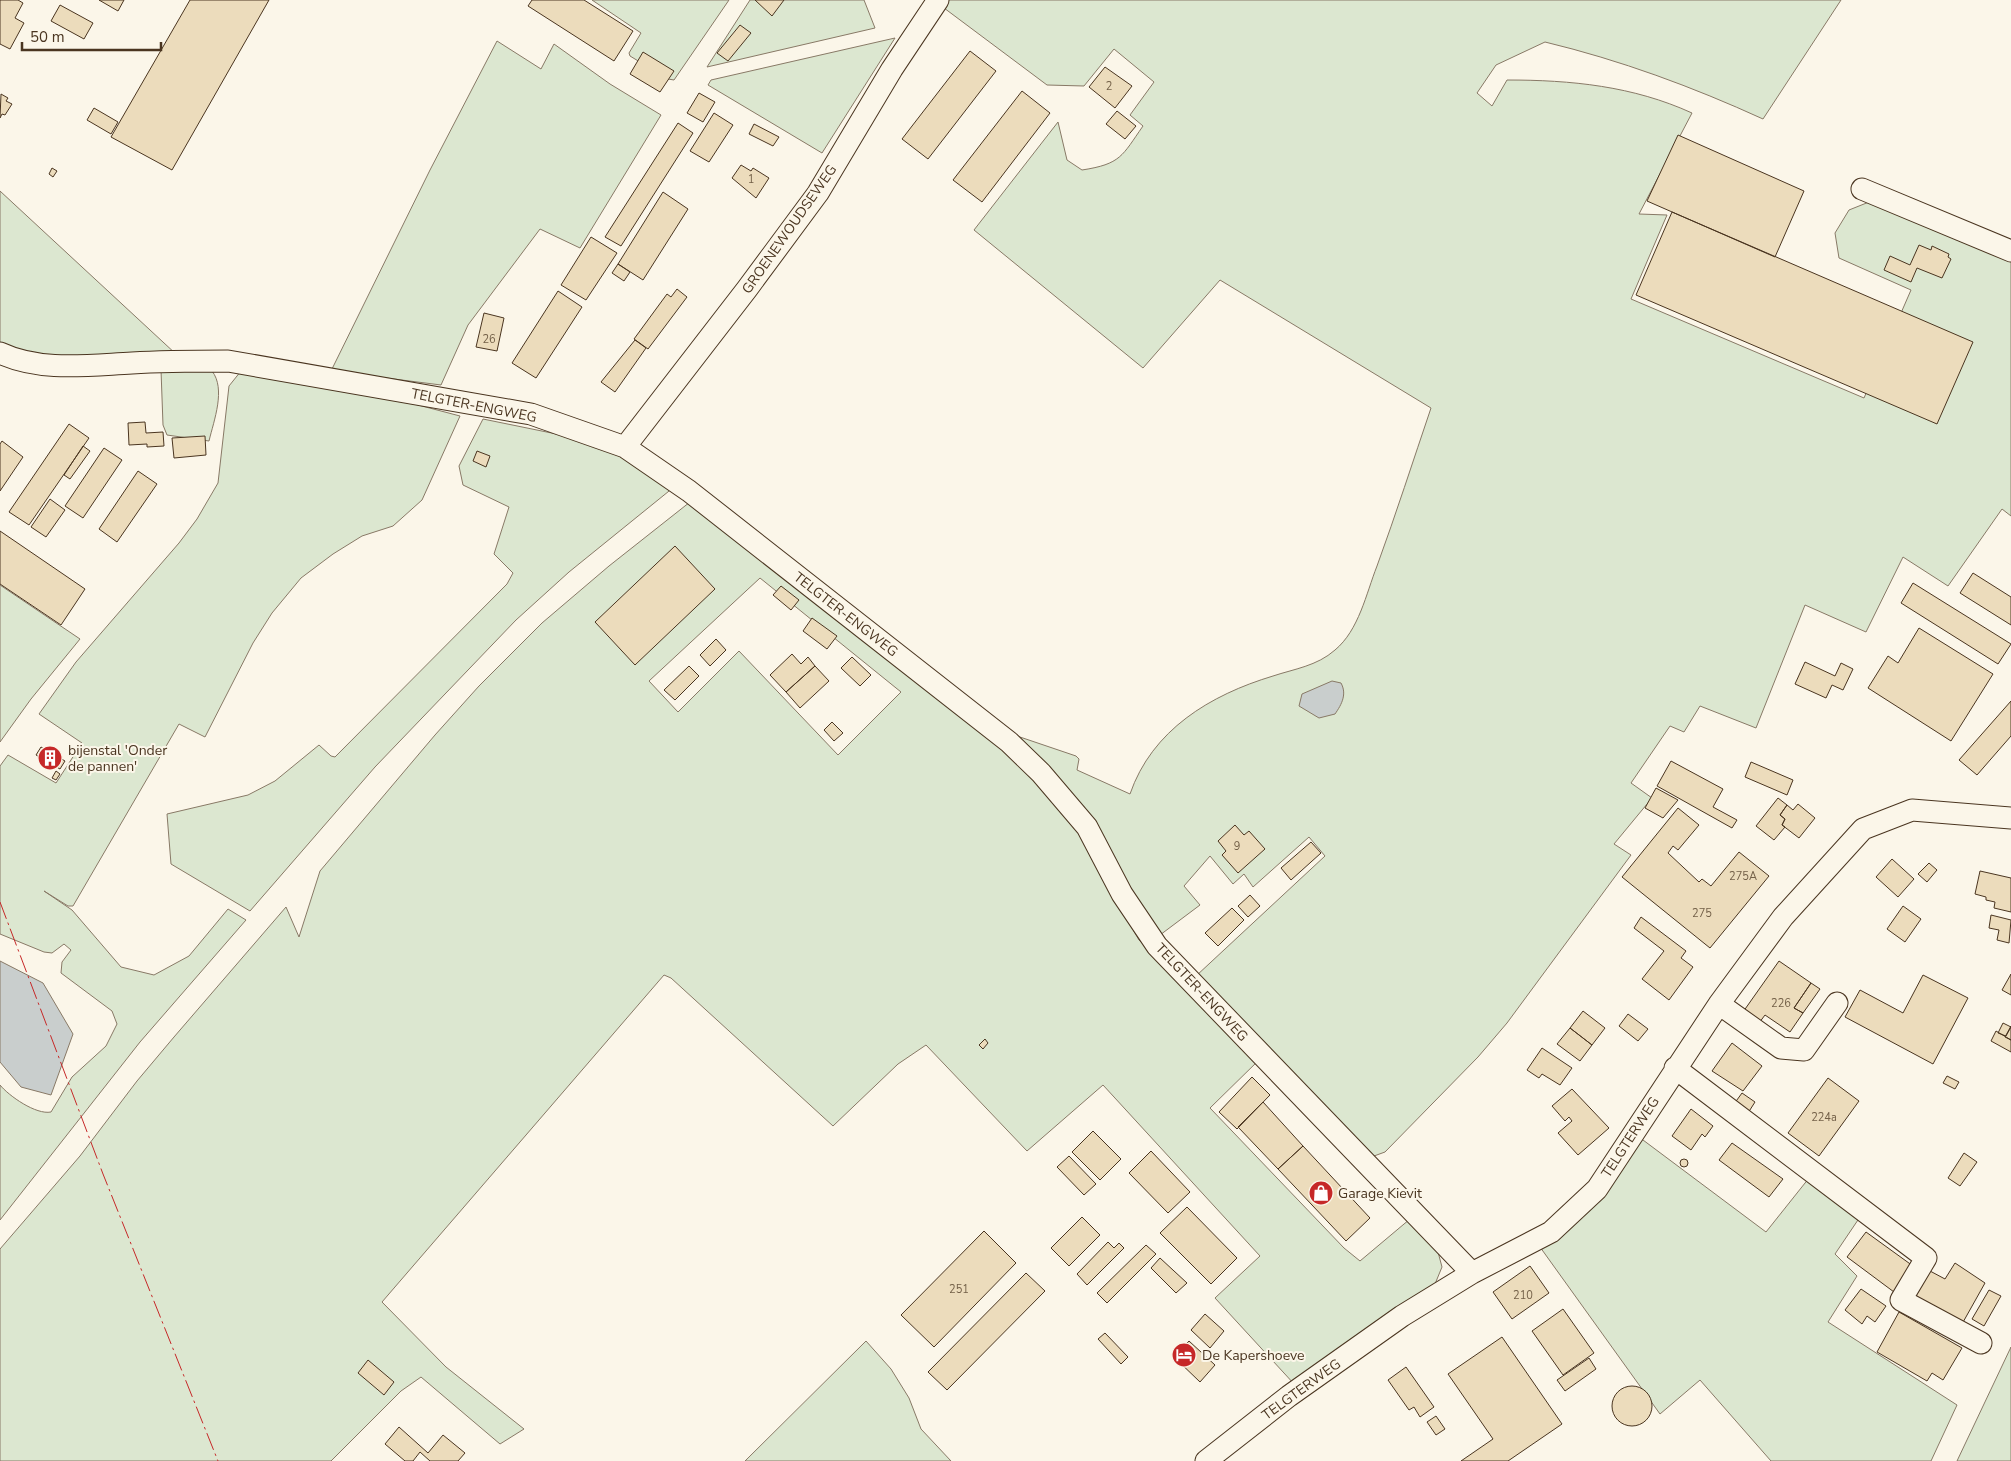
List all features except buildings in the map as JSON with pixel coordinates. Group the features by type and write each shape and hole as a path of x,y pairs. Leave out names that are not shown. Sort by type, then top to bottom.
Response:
{"street":[{"name":"GROENEWOUDSEWEG","path":"625,447 747,289 818,193 892,69 938,0"},
{"path":"1862,189 2011,250"},
{"name":"TELGTER-ENGWEG","path":"0,353 10,358 58,366 202,360 228,361 531,414 625,447 690,491 1009,742 1041,773 1087,827 1122,894 1157,946 1472,1273"},
{"name":"TELGTERWEG","path":"1206,1461 1314,1379 1402,1316 1472,1273 1551,1232 1597,1189 1675,1068 1783,917 1863,829 1912,810 2011,818"},
{"path":"1719,1004 1780,1048 1804,1050 1837,1003"},
{"path":"1675,1068 1926,1258 1901,1300 1981,1343"}],"green space":[{"path":"592,0 729,0 674,80 668,79 630,56 629,53 641,33"},
{"path":"750,0 864,0 875,28 707,67"},
{"path":"943,0 1841,0 1763,119 1656,75 1601,57 1545,42 1496,65 1477,93 1492,106 1507,80 1578,83 1647,96 1692,113 1639,214 1667,215 1631,299 1864,398 1911,290 1839,258 1835,233 1849,210 1874,200 2011,259 2011,516 2002,509 1948,586 1903,557 1866,632 1805,605 1756,728 1700,706 1684,732 1670,726 1631,783 1652,798 1614,844 1631,855 1507,1023 1478,1057 1385,1152 1374,1156 1196,976 1325,856 1309,837 1253,887 1244,874 1233,884 1210,856 1184,886 1200,905 1160,935 1017,736 1076,756 1079,759 1077,770 1130,794 1140,771 1153,751 1186,718 1227,693 1321,660 1335,650 1350,632 1361,611 1431,408 1220,280 1143,368 974,230 1058,122 1067,160 1082,170 1105,165 1119,157 1125,152 1143,126 1130,115 1154,82 1114,49 1084,86 1047,85 940,5"},
{"path":"895,38 822,153 708,85 711,80"},
{"path":"497,41 541,69 554,44 610,84 661,115 580,248 540,229 468,325 441,385 331,371 430,170"},
{"path":"0,191 177,355 39,357 0,346"},
{"path":"161,370 212,371 216,378 219,396 209,441 167,435 163,425"},
{"path":"241,371 380,395 460,416 422,500 393,526 362,536 333,554 301,578 272,613 253,643 205,737 179,724 73,906 68,906 44,891 72,910 121,967 154,975 189,956 228,909 246,920 140,1042 0,1220 0,1085 16,1099 31,1108 38,1111 51,1112 72,1077 106,1046 117,1024 112,1011 61,973 62,962 71,950 64,944 52,953 44,952 0,934 0,766 8,755 56,783 82,743 39,714 76,662 179,543 197,519 218,483 229,386"},
{"path":"483,419 576,438 619,454 674,487 569,572 516,620 375,767 250,911 171,864 167,814 248,795 275,781 319,745 331,756 335,757 507,584 513,573 494,554 509,507 463,485 459,466"},
{"path":"690,502 1009,751 1076,826 1092,859 1139,940 1260,1059 1210,1108 1344,1248 1360,1261 1410,1219 1438,1252 1442,1267 1435,1284 1295,1385 1215,1298 1260,1256 1103,1085 1027,1151 926,1045 898,1064 833,1126 671,978 664,975 382,1302 446,1367 524,1429 500,1444 421,1377 401,1391 331,1461 0,1461 0,1249 80,1156 137,1081 286,907 299,937 320,871 435,735 479,686 542,623 609,566","holes":["760,578 901,692 838,755 739,651 678,712 649,681"]},
{"path":"0,585 80,639 31,699 0,742"},
{"path":"1639,1137 1766,1232 1813,1173 1862,1214 1835,1254 1857,1276 1828,1322 1957,1405 1931,1461 1771,1461 1700,1380 1660,1414 1540,1247"},
{"path":"866,1341 891,1369 909,1398 921,1429 951,1461 745,1461"},
{"path":"2011,1347 2011,1461 1957,1461"}],"shaded area":[{"path":"1332,681 1341,683 1344,691 1342,703 1335,714 1319,718 1299,706 1302,694"},
{"path":"0,961 43,983 73,1034 51,1095 21,1087 0,1062"}],"power":[{"path":"0,902 103,1174 218,1461"}],"place":[{"name":"bijenstal 'Onder de pannen'","path":"50,758"},
{"name":"Garage Kievit","path":"1321,1193"},
{"name":"De Kapershoeve","path":"1184,1355"}]}
